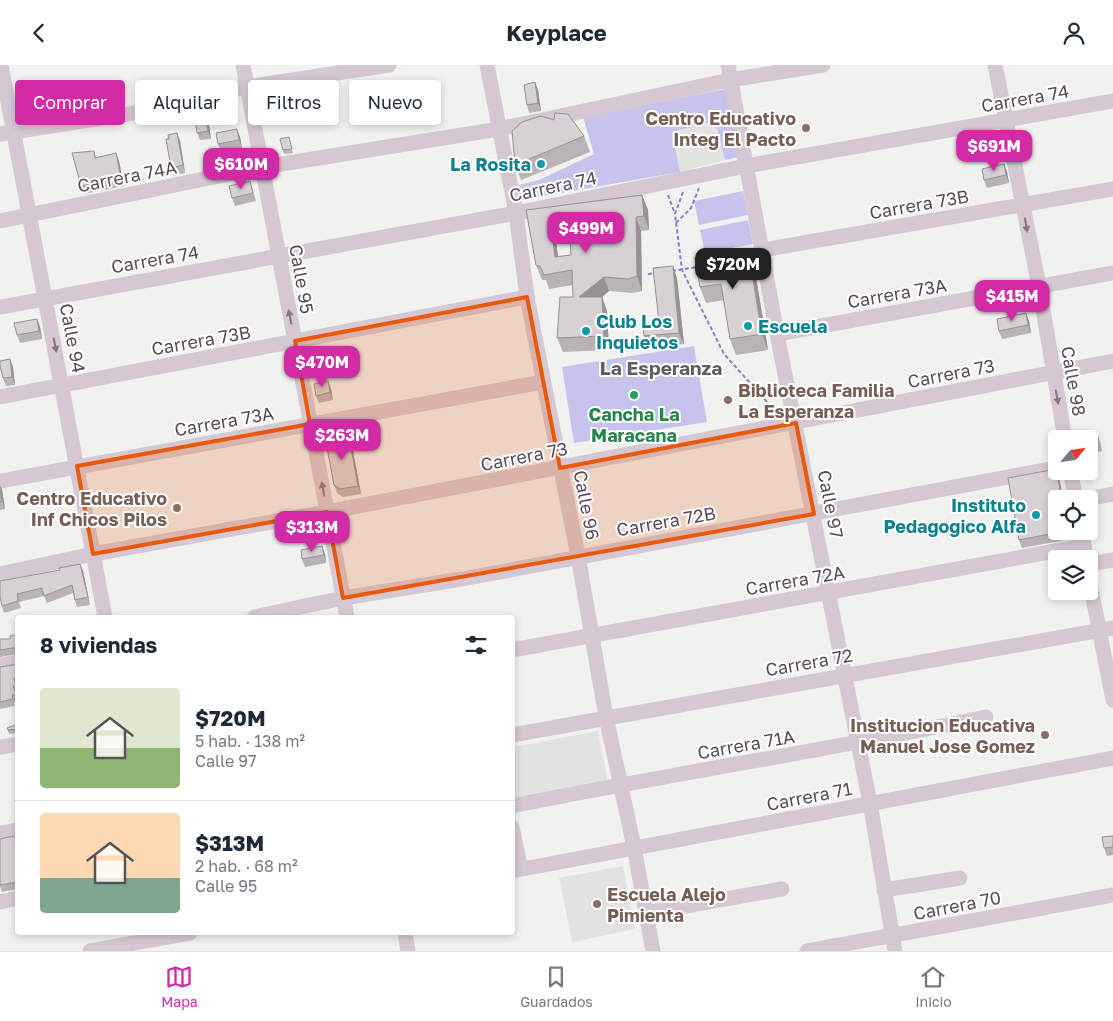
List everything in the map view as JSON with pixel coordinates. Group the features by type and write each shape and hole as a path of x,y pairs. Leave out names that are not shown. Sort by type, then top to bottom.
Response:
{"street":[{"name":"Calle 94","path":"1,65 7,133 30,214 105,615"},
{"name":"Calle 95","path":"243,65 347,615"},
{"path":"7,133 134,113 247,87 389,65"},
{"name":"Calle 96","path":"488,65 516,213 527,297 578,556 606,717 634,847 653,951"},
{"name":"Carrera 74A","path":"0,221 263,167 499,129 729,73 822,65"},
{"name":"Calle 98","path":"995,65 1039,286 1063,430"},
{"name":"Calle 97","path":"729,73 793,423 814,514 870,803 895,951"},
{"name":"Carrera 74","path":"0,307 46,297 516,213 746,166 1113,101"},
{"name":"Carrera 73B","path":"762,250 1113,189"},
{"name":"Carrera 73A","path":"777,335 1113,273"},
{"name":"Carrera 73B","path":"0,397 527,297"},
{"name":"Carrera 73","path":"0,574 94,554 560,468 1113,361"},
{"name":"Carrera 73A","path":"0,481 543,382"},
{"name":"Carrera 72B","path":"263,615 343,598 462,579 1048,470"},
{"path":"1098,497 1113,494"},
{"name":"Carrera 72A","path":"515,649 1084,545"},
{"path":"1098,562 1113,560"},
{"path":"1096,600 1106,629 1113,700"},
{"name":"Carrera 72","path":"515,734 1106,629"},
{"path":"0,665 15,662"},
{"name":"Carrera 71A","path":"515,805 620,784 858,743 986,717"},
{"path":"0,747 15,744"},
{"name":"Carrera 71","path":"517,870 1113,758"},
{"path":"0,833 15,830"},
{"path":"515,853 517,870"},
{"path":"884,890 960,878"},
{"path":"646,913 782,889"},
{"name":"Carrera 70","path":"807,951 1113,895"},
{"path":"0,902 15,899"},
{"path":"90,951 165,940 183,935"},
{"path":"405,935 408,951"}],"path":[{"path":"675,214 695,177"},
{"path":"676,223 690,208 699,189 695,177"},
{"path":"664,182 675,214 682,270 724,354 776,413 793,423"},
{"path":"665,272 700,267"},
{"path":"648,274 656,273"}],"highlighted area":[{"path":"527,297 560,468 796,423 814,514 343,598 327,512 93,554 77,466 310,424 295,341"}],"shaded area":[{"path":"726,89 740,157 725,160 715,121 672,132 680,172 521,200 519,185 539,180 594,154 583,117"},
{"path":"715,121 725,160 680,172 672,132"},
{"path":"743,191 748,215 699,225 694,201"},
{"path":"748,220 753,244 705,253 700,230"},
{"name":"Cancha La Maracana","path":"694,346 707,422 574,443 562,367"},
{"path":"598,731 608,782 515,801 515,747"},
{"name":"Escuela Alejo Pimienta","path":"623,866 635,929 572,942 559,878"}],"building":[{"path":"535,82 538,103 527,105 524,85"},
{"path":"555,113 568,114 584,136 515,165 512,131 522,122 541,116 554,120"},
{"path":"196,125 207,125 208,131 197,133"},
{"path":"237,129 239,140 218,144 216,133"},
{"path":"177,133 183,165 171,168 166,139 169,139 168,135"},
{"path":"289,137 292,149 283,150 280,139"},
{"path":"94,151 95,158 116,153 121,178 81,186 72,153"},
{"path":"1004,164 1006,175 984,180 982,169"},
{"path":"250,181 253,193 232,198 229,186"},
{"path":"642,195 644,216 636,217 637,276 628,279 604,277 579,297 602,297 604,336 557,338 560,297 573,297 572,270 544,275 540,266 536,265 526,210","holes":["569,224 571,255 555,257 551,227"]},
{"name":"Escuela","path":"748,249 762,334 730,339 721,284 700,287 695,258"},
{"path":"673,266 679,333 644,336 643,324 659,322 653,268"},
{"path":"1026,313 1028,325 999,331 997,319"},
{"path":"37,319 39,331 17,335 14,323"},
{"path":"10,359 12,377 3,378 0,361"},
{"path":"328,381 330,392 316,396 314,384"},
{"path":"348,432 358,486 340,489 334,485 325,437"},
{"name":"Instituto Pedagogico Alfa","path":"1048,470 1048,480 1058,480 1060,490 1048,490 1048,534 1019,540 1008,478"},
{"path":"322,546 324,555 302,559 301,550"},
{"path":"80,564 88,597 75,600 72,585 44,596 42,588 17,594 18,601 2,606 0,581 60,570 59,568"},
{"path":"15,635 15,648 0,650 0,639 10,639 10,636"},
{"path":"15,664 15,685 13,686 15,695 12,695 13,699 0,702 0,667"},
{"path":"15,725 15,729 8,730 7,728"},
{"path":"15,836 15,882 0,885 0,839"},
{"path":"1113,836 1113,847 1104,848 1102,837"}],"place":[{"name":"Centro Educativo Integ El Pacto","path":"806,128"},
{"name":"La Rosita","path":"541,164"},
{"name":"Escuela","path":"748,326"},
{"name":"Club Los Inquietos","path":"586,331"},
{"name":"Cancha La Maracana","path":"634,395"},
{"name":"Biblioteca Familia La Esperanza","path":"728,400"},
{"name":"Centro Educativo Inf Chicos Pilos","path":"177,508"},
{"name":"Instituto Pedagogico Alfa","path":"1036,515"},
{"name":"Institucion Educativa Manuel Jose Gomez","path":"1045,735"},
{"name":"Escuela Alejo Pimienta","path":"597,904"}],"district":[{"name":"La Esperanza","path":"661,367"}]}
